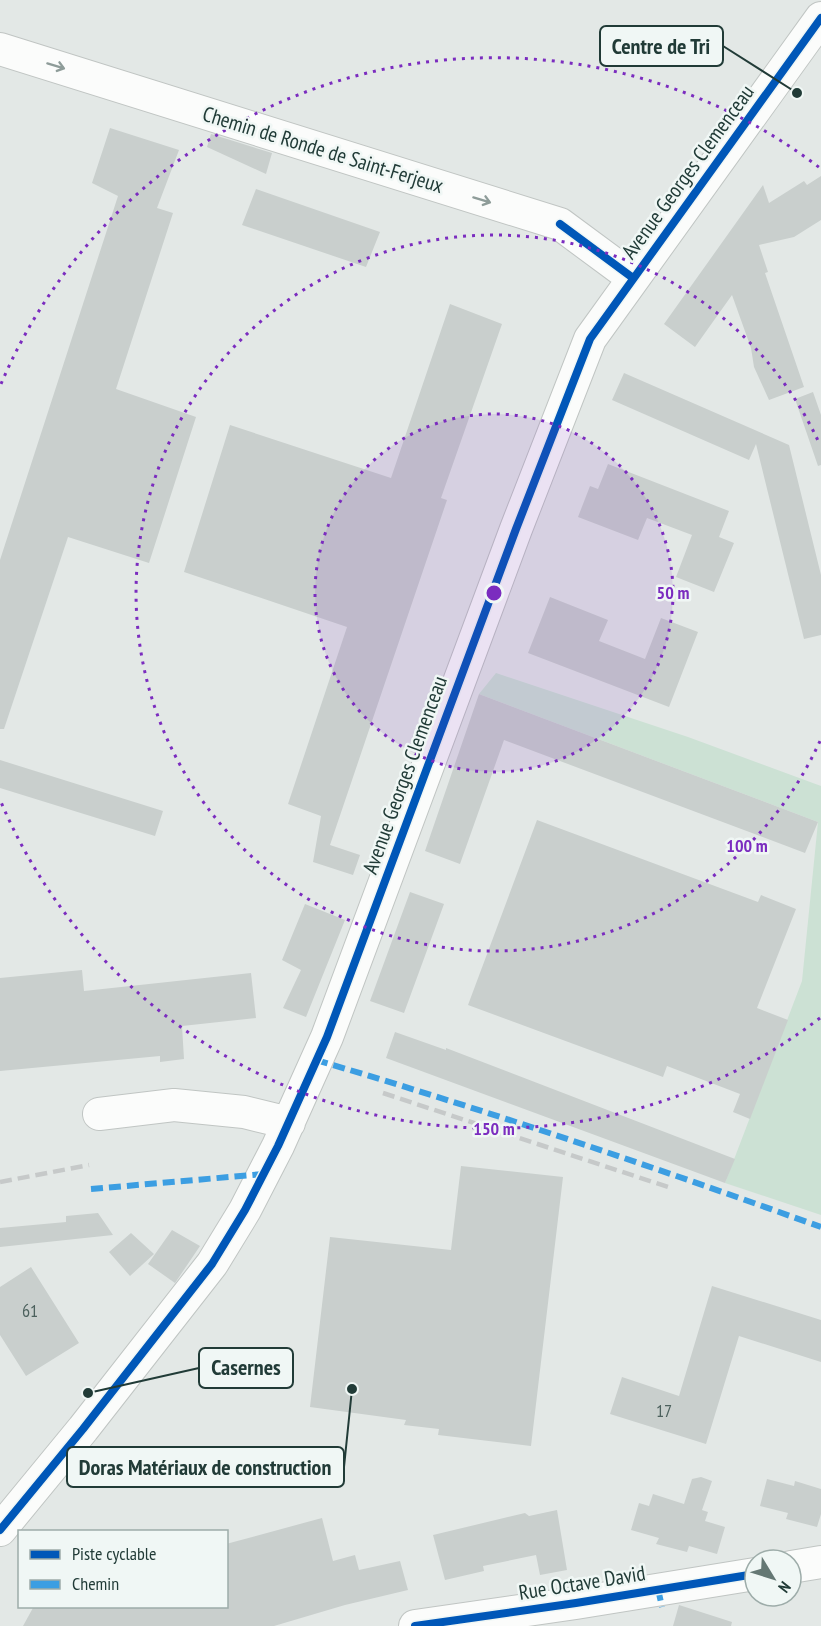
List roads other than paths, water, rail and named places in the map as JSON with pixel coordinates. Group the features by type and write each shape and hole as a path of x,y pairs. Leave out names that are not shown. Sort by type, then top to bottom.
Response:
{"street":[{"name":"Avenue Georges Clemenceau","path":"0,1530 83,1429 212,1264 245,1210 289,1123 327,1036 512,540 590,339 821,18"},
{"name":"Chemin de Ronde de Saint-Ferjeux","path":"0,49 560,224 633,278"},
{"path":"99,1114 174,1105 244,1112 289,1123"},
{"path":"803,1565 821,1562"},
{"name":"Rue Octave David","path":"415,1626 743,1576"}],"railway":[{"path":"383,1093 668,1187"},
{"path":"0,1182 89,1165"}],"place":[{"name":"Centre de Tri","path":"797,93"},
{"name":"Doras Matériaux de construction","path":"352,1389"},
{"name":"Casernes","path":"88,1393"}]}
